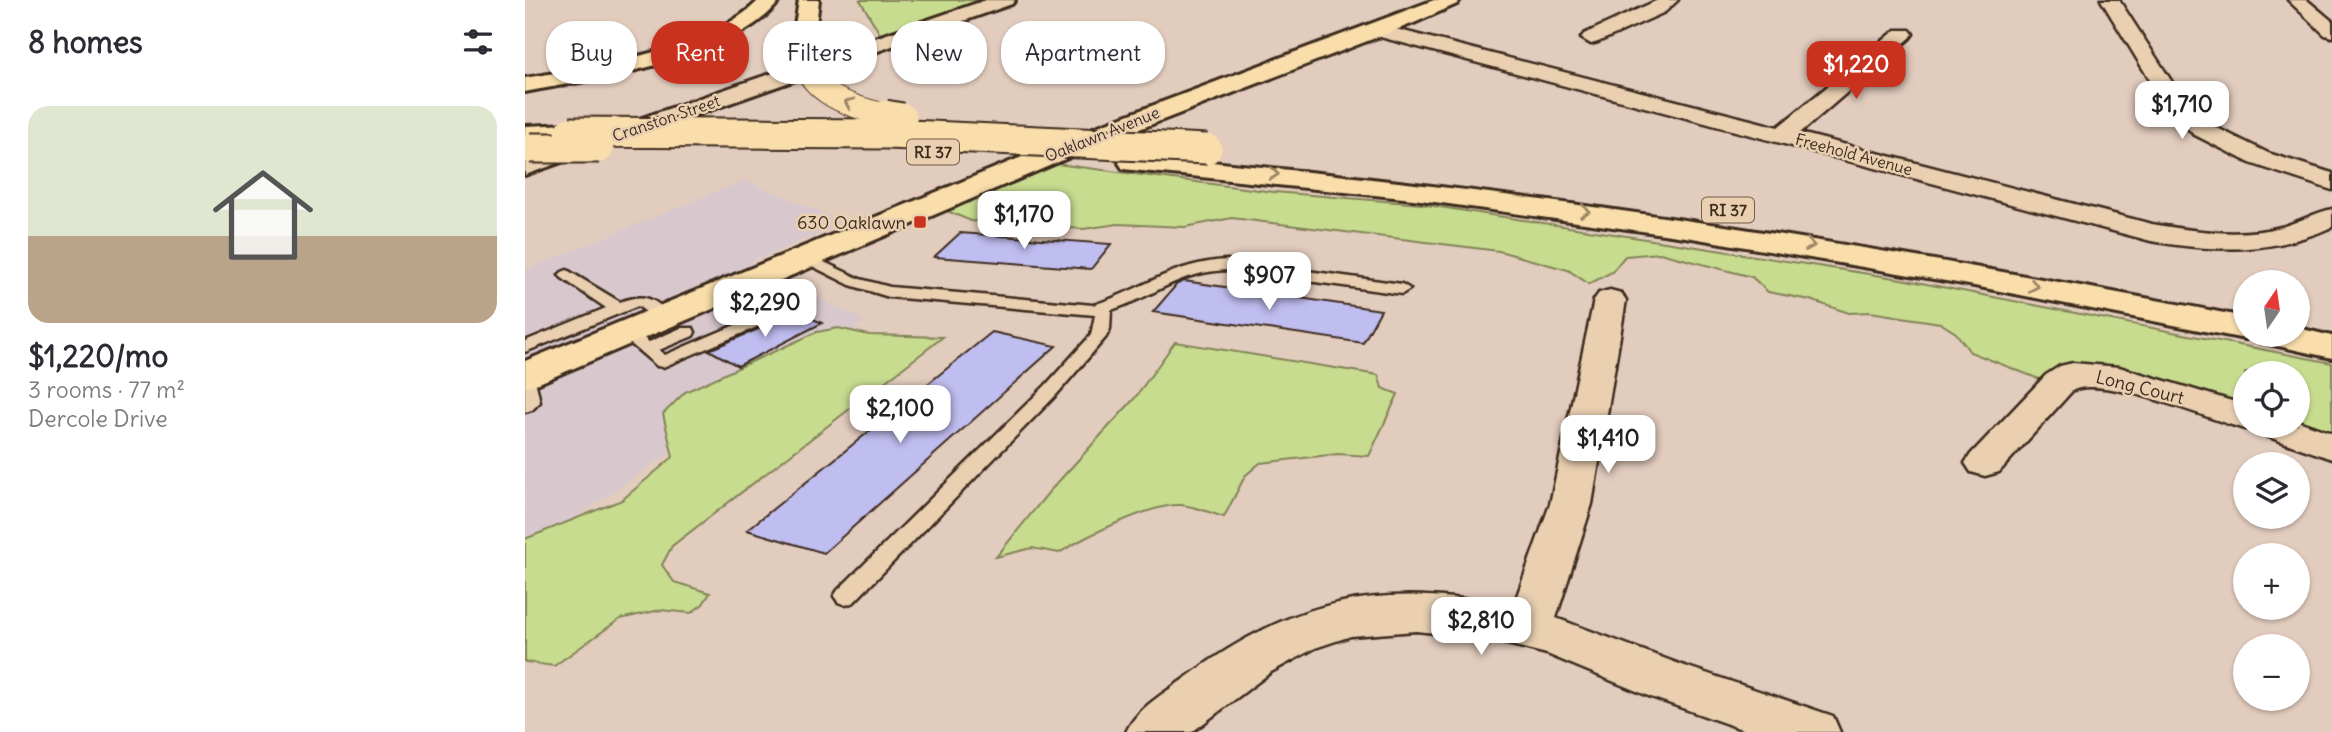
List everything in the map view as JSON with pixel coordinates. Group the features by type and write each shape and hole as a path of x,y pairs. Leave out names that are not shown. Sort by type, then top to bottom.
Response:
{"main road":[{"path":"525,85 636,62 698,43 751,19 770,0"},
{"path":"809,0 802,67 811,80 841,100 879,114 952,125 1207,149"},
{"name":"Oaklawn Avenue","path":"526,366 631,330 675,325 762,291 805,257 1179,103 1450,0"},
{"name":"RI 37","path":"526,150 570,132 895,132 1207,149 1444,171 1693,204 1986,252 2233,300"},
{"name":"RI 37","path":"526,150 733,147 899,151 1133,163 1371,184 1708,229 2028,285 2233,326"},
{"path":"2310,315 2332,320"},
{"path":"2310,342 2332,347"}],"street":[{"name":"Cranston Street","path":"526,150 1005,0"},
{"path":"1591,38 1659,8 1669,0"},
{"path":"2110,0 2173,100 2201,129 2259,158 2332,183"},
{"path":"2297,0 2332,31"},
{"name":"Freehold Avenue","path":"1376,30 2151,232 2195,240 2245,242 2281,234 2332,217"},
{"path":"1782,136 1903,34"},
{"path":"1529,629 1571,504 1610,300"},
{"name":"Long Court","path":"1985,463 2059,383 2073,374 2119,378 2233,413"},
{"path":"2308,438 2332,446"},
{"path":"1152,732 1256,655 1319,626 1352,616 1381,613 1442,615 1529,629 1577,644 1668,681 1814,732"}],"lane":[{"path":"805,257 855,282 889,292 1103,309 1178,274 1205,266 1227,264 1402,289"},
{"path":"567,275 631,330 663,362 795,305 762,291"},
{"path":"846,596 1051,390 1098,337 1102,329 1103,309"},
{"path":"525,406 531,402 526,366"}],"shaded area":[{"path":"745,180 846,223 750,262 865,321 576,517 525,540 525,270"}],"green space":[{"path":"860,0 982,0 919,21 891,21 891,30 880,34 877,21 872,21"},
{"path":"1041,162 1274,192 1421,204 1901,279 2233,344 2233,347 2250,347 2332,363 2332,445 2310,432 2310,361 2233,361 2233,412 2169,391 2052,384 1970,352 1956,333 1940,323 1870,312 1849,313 1810,300 1768,292 1752,277 1660,253 1625,256 1612,272 1589,284 1568,270 1499,251 1232,218 1185,227 1118,224 1083,229 971,221 933,205"},
{"path":"838,328 869,335 943,337 672,546 662,565 674,582 710,593 703,604 691,613 660,610 620,619 554,666 525,662 525,539 622,500 673,457 663,414 685,392 817,332"},
{"path":"1175,342 1378,375 1382,388 1398,394 1369,456 1338,454 1260,463 1245,476 1224,517 1197,508 1168,506 1119,522 1059,553 1032,548 996,557 1048,493 1134,399"}],"building":[{"path":"960,233 1111,244 1091,269 934,257"},
{"path":"1184,281 1381,310 1363,343 1153,312 1177,284"},
{"path":"798,312 822,323 738,366 709,350"},
{"path":"992,332 1056,346 824,553 747,530"}],"place":[{"name":"630 Oaklawn","path":"920,222"}]}
